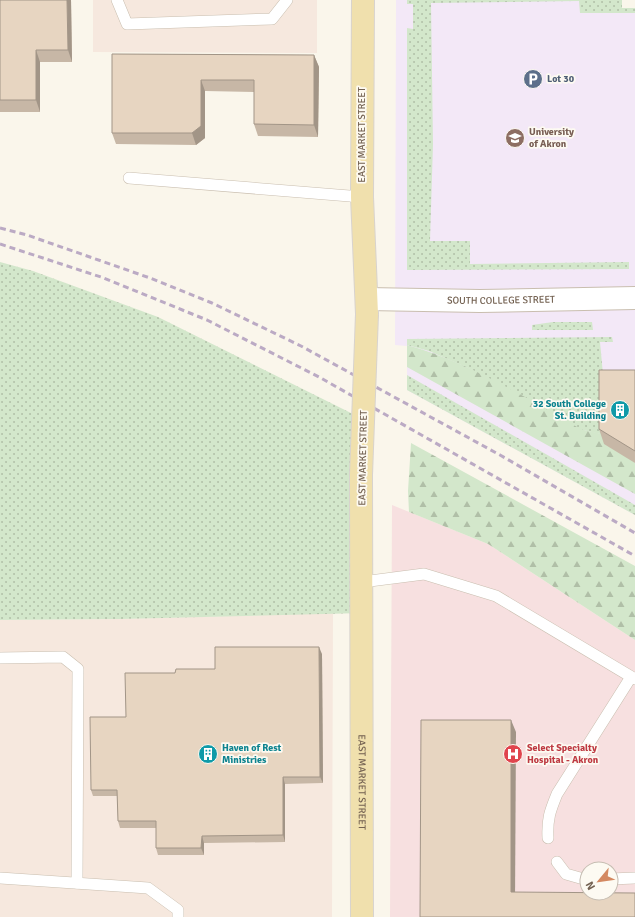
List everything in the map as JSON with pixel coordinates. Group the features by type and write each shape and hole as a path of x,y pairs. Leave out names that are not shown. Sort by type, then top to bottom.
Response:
{"main road":[{"name":"EAST MARKET STREET","path":"362,917 362,475 367,306 362,197 363,0"}],"street":[{"name":"SOUTH COLLEGE STREET","path":"367,306 480,301 635,298"}],"lane":[{"path":"117,0 127,24 272,19 287,0"},
{"path":"128,178 362,197"},
{"path":"362,582 424,574 496,596 633,678 557,794 550,812 548,838"},
{"path":"0,658 63,657 78,669 77,883"},
{"path":"557,862 566,874 579,878"},
{"path":"0,878 148,888 178,910 178,917"},
{"path":"619,879 635,878"}],"shaded area":[{"path":"93,0 317,0 317,53 93,52"},
{"name":"University of Akron","path":"396,0 622,0 622,8 635,8 635,515 407,390 407,346 395,345"},
{"name":"Select Specialty Hospital - Akron","path":"392,505 488,544 635,640 635,917 390,917"},
{"path":"333,613 332,917 0,917 0,620 120,619"}],"green space":[{"path":"407,0 622,0 622,8 635,8 635,13 580,13 579,1 431,3 433,144 430,241 470,241 470,264 629,262 629,269 407,270 407,28 413,29 413,4 407,4"},
{"path":"0,262 33,271 158,317 363,419 363,613 120,619 0,620"},
{"path":"553,322 592,322 593,330 532,330 532,325"},
{"path":"612,337 613,342 600,342 604,385 604,435 579,429 468,368 429,351 407,345 407,339"},
{"path":"407,345 430,352 473,370 516,392 580,429 607,437 635,463 635,494 407,367"},
{"path":"407,375 635,505 635,515 407,390"},
{"path":"411,443 635,566 635,640 488,544 409,512 408,491"}],"building":[{"path":"0,0 67,0 68,50 36,50 36,100 0,100"},
{"path":"112,54 314,55 314,125 254,124 254,80 201,80 201,126 192,133 112,133"},
{"name":"32 South College St. Building","path":"599,370 635,370 635,451 599,429"},
{"name":"Haven of Rest Ministries","path":"215,647 319,647 320,777 283,777 283,835 202,836 201,848 156,848 156,821 118,821 117,790 91,790 90,717 126,717 125,673 175,673 176,669 215,669"},
{"path":"421,720 511,720 511,892 579,893 579,901 619,901 619,893 635,893 635,917 420,917"}],"railway":[{"path":"0,228 27,235 150,278 212,303 301,346 500,455 635,533"},
{"path":"0,244 101,277 207,320 319,377 635,556"}],"place":[{"name":"Lot 30","path":"533,79"},
{"name":"University of Akron","path":"515,138"},
{"name":"32 South College St. Building","path":"620,410"},
{"name":"Haven of Rest Ministries","path":"208,754"},
{"name":"Select Specialty Hospital - Akron","path":"513,754"}]}
